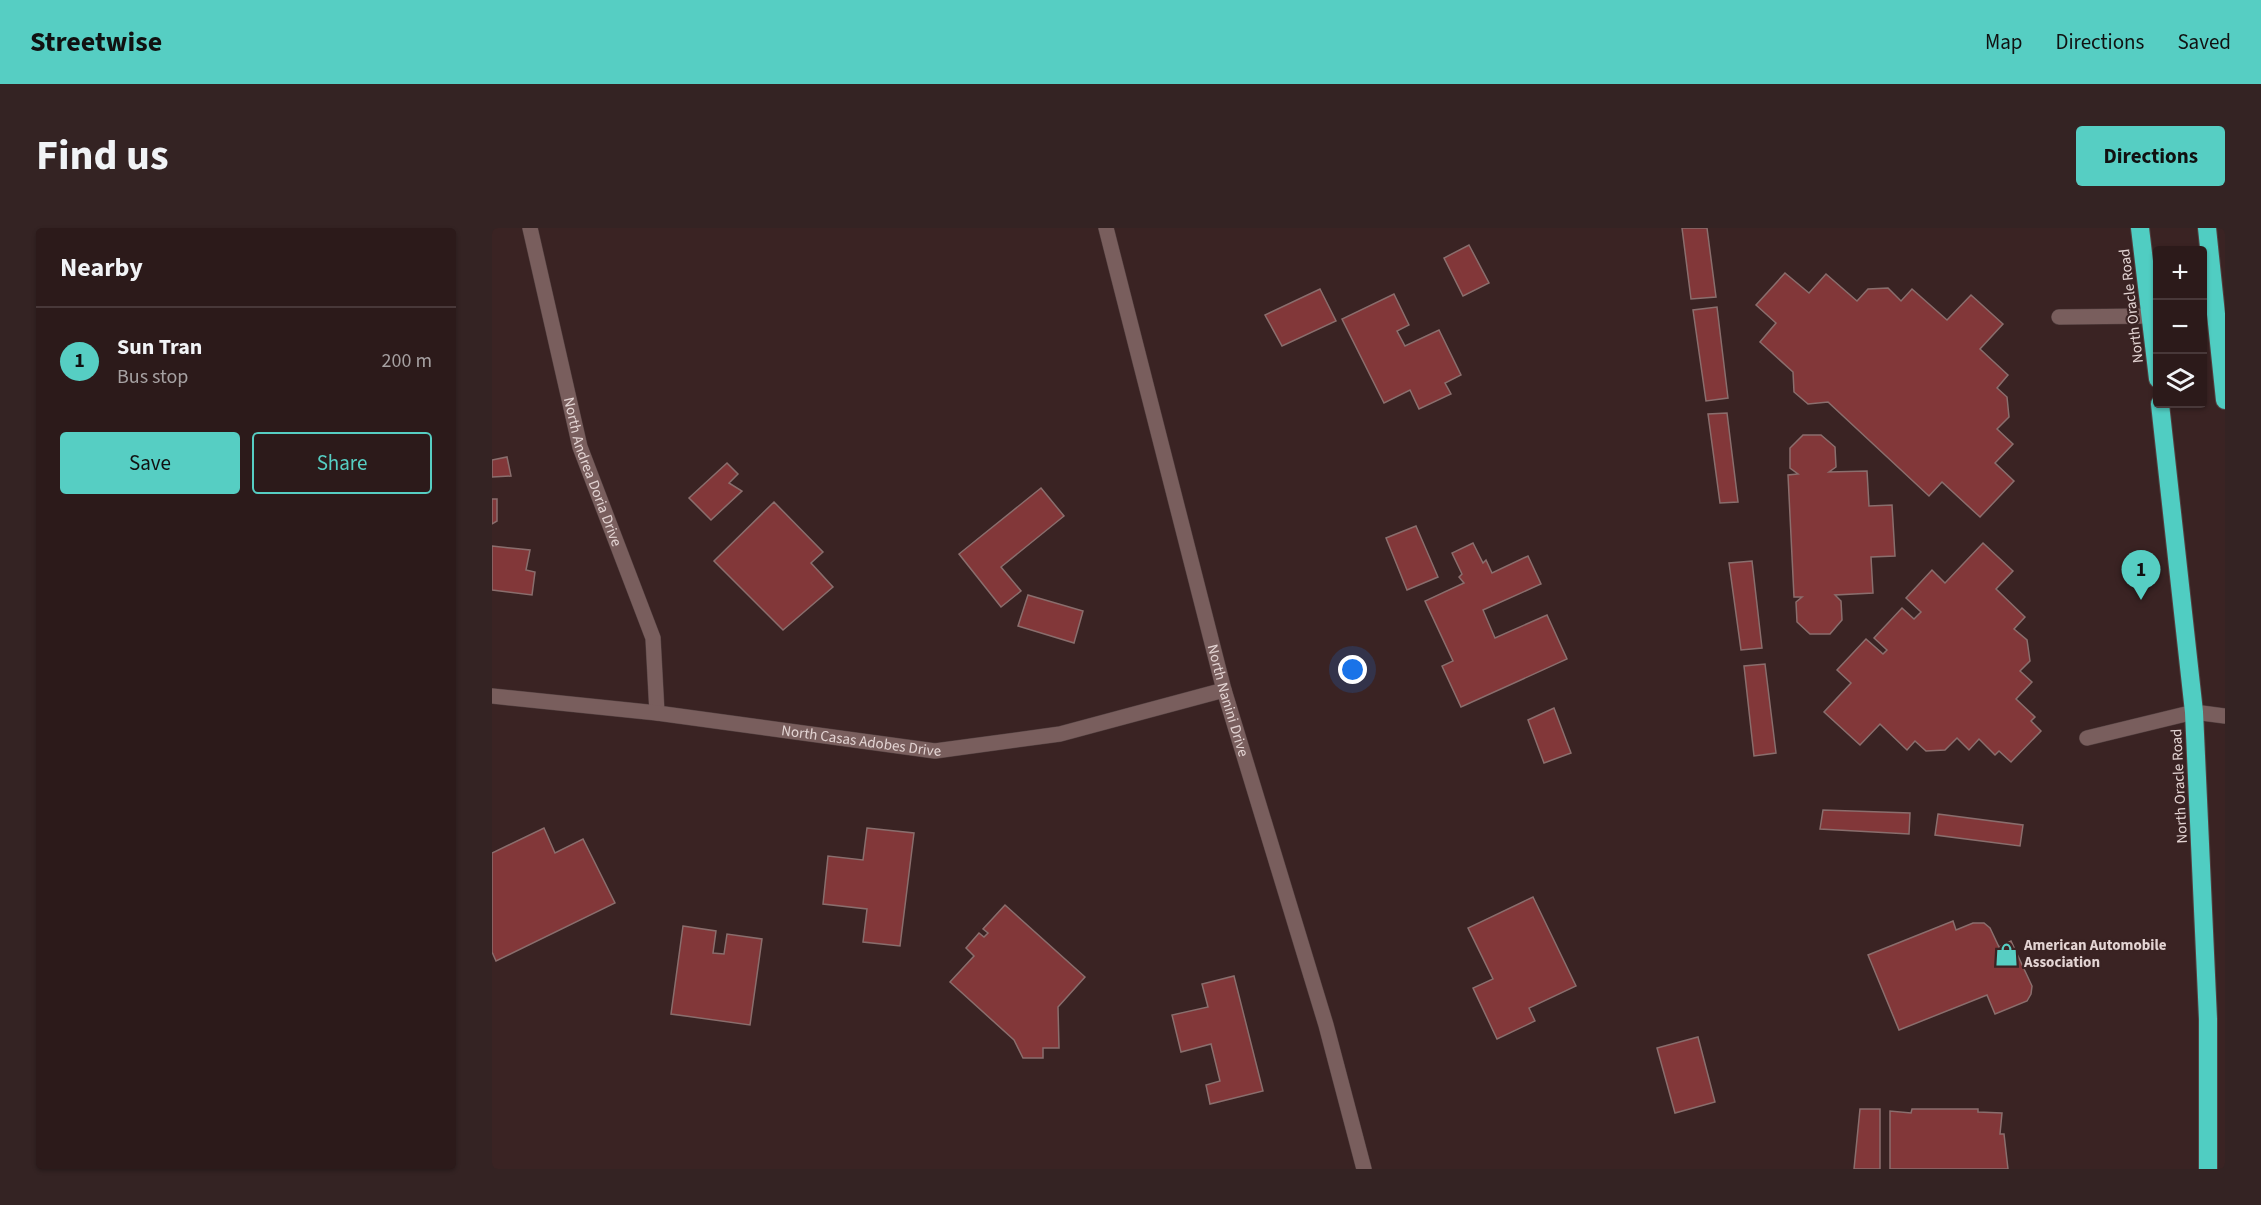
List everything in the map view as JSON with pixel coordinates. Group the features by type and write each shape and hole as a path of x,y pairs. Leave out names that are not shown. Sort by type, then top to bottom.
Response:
{"highway":[{"name":"North Oracle Road","path":"2140,228 2154,354"},
{"path":"2206,228 2225,400"},
{"name":"North Oracle Road","path":"2160,408 2194,712 2208,1019 2208,1169"}],"street":[{"name":"North Andrea Doria Drive","path":"530,228 580,447 653,638 657,713"},
{"name":"North Nanini Drive","path":"1106,228 1224,690 1326,1025 1364,1169"},
{"path":"2059,317 2150,316"},
{"name":"North Casas Adobes Drive","path":"492,696 657,713 935,752 1060,734 1224,690"},
{"path":"2087,738 2194,712 2225,716"}],"building":[{"path":"1682,228 1707,228 1716,297 1691,299"},
{"path":"1469,245 1489,283 1463,296 1444,258"},
{"path":"1785,273 1809,293 1826,274 1857,301 1868,289 1888,288 1901,301 1912,289 1947,320 1971,295 2003,324 1980,349 2008,375 1997,388 2007,397 2009,417 1997,429 2013,444 1995,463 2014,481 1980,517 1942,482 1929,496 1828,402 1808,404 1794,392 1793,372 1760,342 1776,323 1756,305"},
{"path":"1320,289 1336,321 1282,346 1265,315"},
{"path":"1394,294 1409,325 1397,331 1405,346 1439,330 1461,375 1445,383 1451,394 1419,409 1410,390 1384,403 1342,319"},
{"path":"1717,307 1728,398 1706,401 1693,310"},
{"path":"1727,413 1738,502 1720,503 1708,414"},
{"path":"1803,435 1821,435 1835,447 1836,467 1829,472 1867,471 1869,506 1892,505 1895,556 1871,557 1873,593 1835,595 1841,601 1842,620 1830,634 1810,634 1797,622 1796,602 1802,597 1794,597 1788,475 1798,474 1790,468 1790,448"},
{"path":"507,457 511,476 492,477 492,460"},
{"path":"727,463 738,474 729,483 742,491 711,520 689,498"},
{"path":"1041,488 1064,516 1001,567 1021,591 1001,607 959,554"},
{"path":"492,499 497,499 497,521 492,524"},
{"path":"774,502 823,552 811,563 833,587 783,630 714,561"},
{"path":"1416,526 1438,577 1407,590 1386,538"},
{"path":"1473,543 1483,563 1486,560 1492,573 1528,556 1541,584 1483,610 1495,638 1547,615 1567,659 1461,707 1442,666 1453,661 1425,601 1464,583 1459,577 1462,574 1452,553"},
{"path":"1983,543 2013,571 1996,589 2025,617 2014,629 2027,640 2030,661 2020,671 2032,682 2016,699 2035,717 2031,721 2041,731 2011,762 1999,751 1995,755 1979,739 1969,750 1957,738 1945,750 1926,751 1915,741 1907,750 1880,724 1860,745 1824,712 1851,683 1837,670 1866,639 1883,654 1887,650 1874,638 1902,608 1914,619 1921,612 1906,598 1932,570 1945,583"},
{"path":"492,546 530,550 526,570 535,572 532,595 492,590"},
{"path":"1752,561 1762,648 1741,650 1729,563"},
{"path":"1028,595 1083,611 1074,643 1018,626"},
{"path":"1765,664 1776,753 1754,756 1744,666"},
{"path":"1554,708 1571,753 1544,763 1528,720"},
{"path":"1823,810 1910,813 1909,834 1820,829"},
{"path":"1938,814 2023,825 2020,846 1935,835"},
{"path":"544,828 555,853 583,839 615,903 496,961 492,952 492,853"},
{"path":"867,828 914,833 900,946 863,942 867,909 823,904 828,856 863,860"},
{"path":"1533,897 1576,986 1529,1008 1535,1021 1497,1039 1473,988 1493,979 1468,928"},
{"path":"1005,905 1085,977 1058,1007 1059,1048 1043,1048 1043,1058 1023,1058 1014,1040 950,982 974,956 966,948 979,933 984,937 988,933 983,929"},
{"path":"1953,921 1956,930 1973,923 1984,923 1990,928 1999,947 2011,941 2032,986 2031,994 2027,1001 1995,1014 1987,995 1899,1030 1868,955"},
{"path":"683,926 716,931 713,953 724,954 727,934 762,939 750,1025 671,1014"},
{"path":"1234,976 1263,1091 1210,1104 1206,1085 1220,1081 1211,1044 1181,1052 1172,1015 1208,1007 1202,984"},
{"path":"1698,1037 1715,1102 1675,1113 1657,1048"},
{"path":"1860,1109 1880,1109 1880,1169 1854,1169"},
{"path":"1912,1109 1978,1109 1978,1112 2002,1113 2000,1134 2004,1134 2008,1169 1890,1169 1890,1111 1911,1113"}],"place":[{"name":"Sun Tran","path":"2141,600"},
{"name":"American Automobile Association","path":"2006,954"}]}
